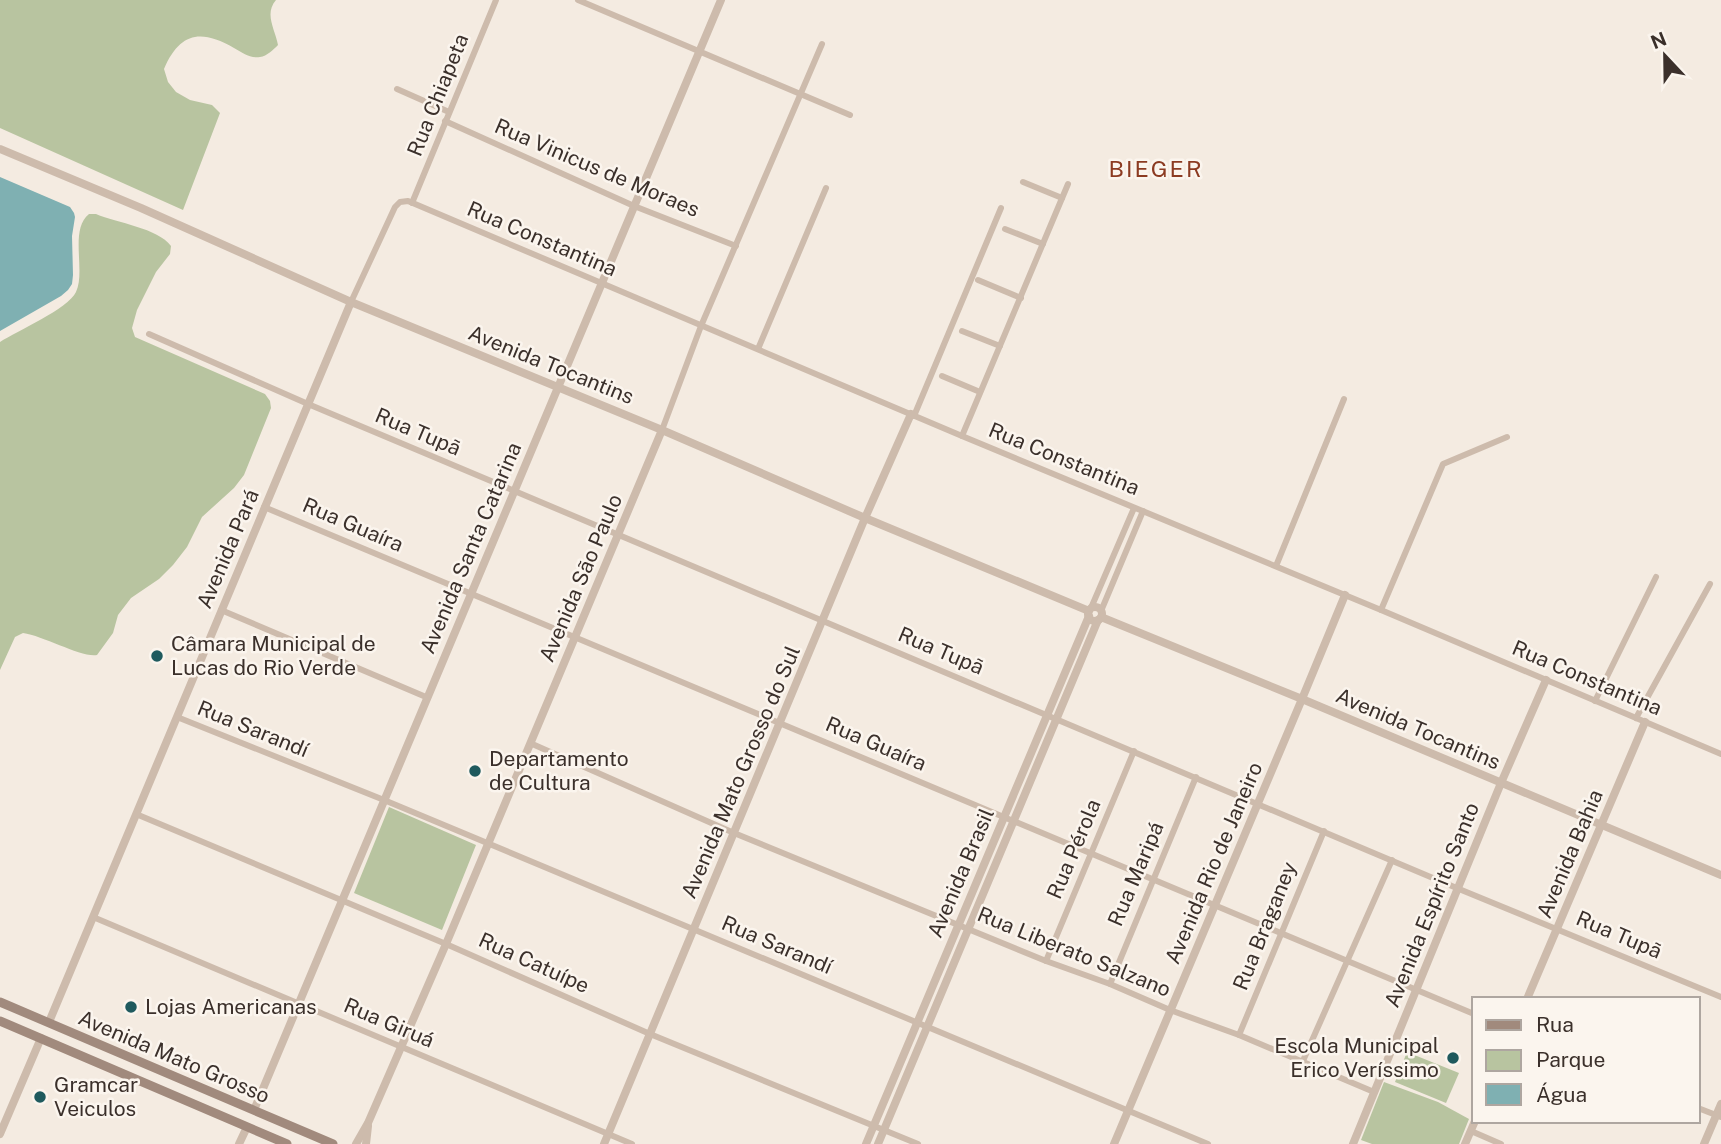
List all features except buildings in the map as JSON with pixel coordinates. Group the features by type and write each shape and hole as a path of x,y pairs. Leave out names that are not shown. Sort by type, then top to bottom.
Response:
{"main road":[{"name":"Avenida Mato Grosso","path":"0,1002 333,1144"},
{"path":"0,1008 16,1014 27,1013"},
{"name":"Avenida Mato Grosso","path":"0,1021 287,1144"},
{"path":"62,1047 74,1046 97,1055 103,1052 102,1044"}],"street":[{"name":"Rua Chiapeta","path":"412,203 496,0"},
{"path":"578,0 850,115"},
{"name":"Avenida Santa Catarina","path":"254,1110 721,0"},
{"name":"Avenida São Paulo","path":"356,1144 368,1123 489,844 662,430 701,326 822,44"},
{"path":"397,89 449,112"},
{"name":"Rua Vinicus de Moraes","path":"445,121 634,206 736,246"},
{"name":"Avenida Tocantins","path":"0,149 141,208 351,302 1721,875"},
{"path":"1023,182 1062,198"},
{"path":"962,436 1068,184"},
{"path":"758,349 826,188"},
{"name":"Avenida Pará","path":"49,1022 351,302 395,207 402,201 412,203"},
{"name":"Rua Constantina","path":"412,203 1721,754"},
{"path":"912,415 1001,208"},
{"path":"1005,229 1043,244"},
{"path":"978,280 1021,298"},
{"path":"962,331 1000,346"},
{"name":"Rua Tupã","path":"149,334 514,491 1721,997"},
{"path":"942,376 980,392"},
{"path":"1276,566 1344,399"},
{"name":"Avenida Mato Grosso do Sul","path":"604,1144 865,518 912,415"},
{"path":"1381,610 1443,464 1507,437"},
{"name":"Rua Guaíra","path":"264,507 1472,1013"},
{"name":"Avenida Brasil","path":"878,1144 1057,718 1135,508"},
{"name":"Avenida Brasil","path":"866,1144 1048,715 1143,511"},
{"path":"1595,701 1656,577"},
{"path":"1641,720 1710,584"},
{"name":"Avenida Rio de Janeiro","path":"1114,1144 1345,595"},
{"path":"221,610 426,697"},
{"name":"Avenida Espírito Santo","path":"1353,1144 1546,680"},
{"name":"Rua Sarandí","path":"177,717 384,800 1208,1144"},
{"name":"Avenida Bahia","path":"1528,997 1601,825 1641,720"},
{"name":"Rua Liberato Salzano","path":"530,743 734,833 1046,961 1239,1035 1374,1092"},
{"name":"Rua Pérola","path":"1046,961 1134,751"},
{"name":"Rua Maripá","path":"1110,984 1196,777"},
{"name":"Rua Catuípe","path":"136,814 446,944 650,1034 918,1144"},
{"name":"Rua Braganey","path":"1239,1035 1324,831"},
{"path":"1302,1063 1392,860"},
{"name":"Rua Giruá","path":"93,917 632,1144"},
{"path":"0,1134 41,1038"},
{"path":"1704,1144 1721,1104"},
{"path":"1700,1109 1718,1116"},
{"name":"Avenida São Paulo","path":"366,1144 368,1123"},
{"path":"1465,1144 1474,1123"},
{"path":"239,1144 247,1127"},
{"path":"1471,1131 1501,1144"}],"green space":[{"path":"0,0 276,0 271,11 271,22 278,45 263,56 253,57 211,38 193,38 184,41 170,57 164,69 168,82 176,92 190,100 212,105 220,113 183,210 0,128"},
{"path":"89,214 147,230 171,246 170,254 156,272 137,310 132,328 135,337 265,394 271,408 244,475 234,488 202,517 187,547 173,565 159,579 131,598 118,615 113,633 97,655 82,653 23,633 15,637 0,670 0,342 53,312 76,292 79,283 80,230"},
{"path":"389,807 476,845 442,930 354,893"},
{"path":"1407,1052 1459,1073 1446,1103 1395,1082"},
{"path":"1384,1082 1438,1102 1469,1119 1459,1144 1372,1144 1361,1140"}],"water":[{"path":"0,177 70,207 75,217 72,236 72,284 61,296 0,331"}],"place":[{"name":"Câmara Municipal de Lucas do Rio Verde","path":"157,656"},
{"name":"Departamento de Cultura","path":"475,771"},
{"name":"Lojas Americanas","path":"131,1007"},
{"name":"Escola Municipal Erico Veríssimo","path":"1453,1058"},
{"name":"Gramcar Veiculos","path":"40,1097"}],"district":[{"name":"BIEGER","path":"1156,169"}]}
